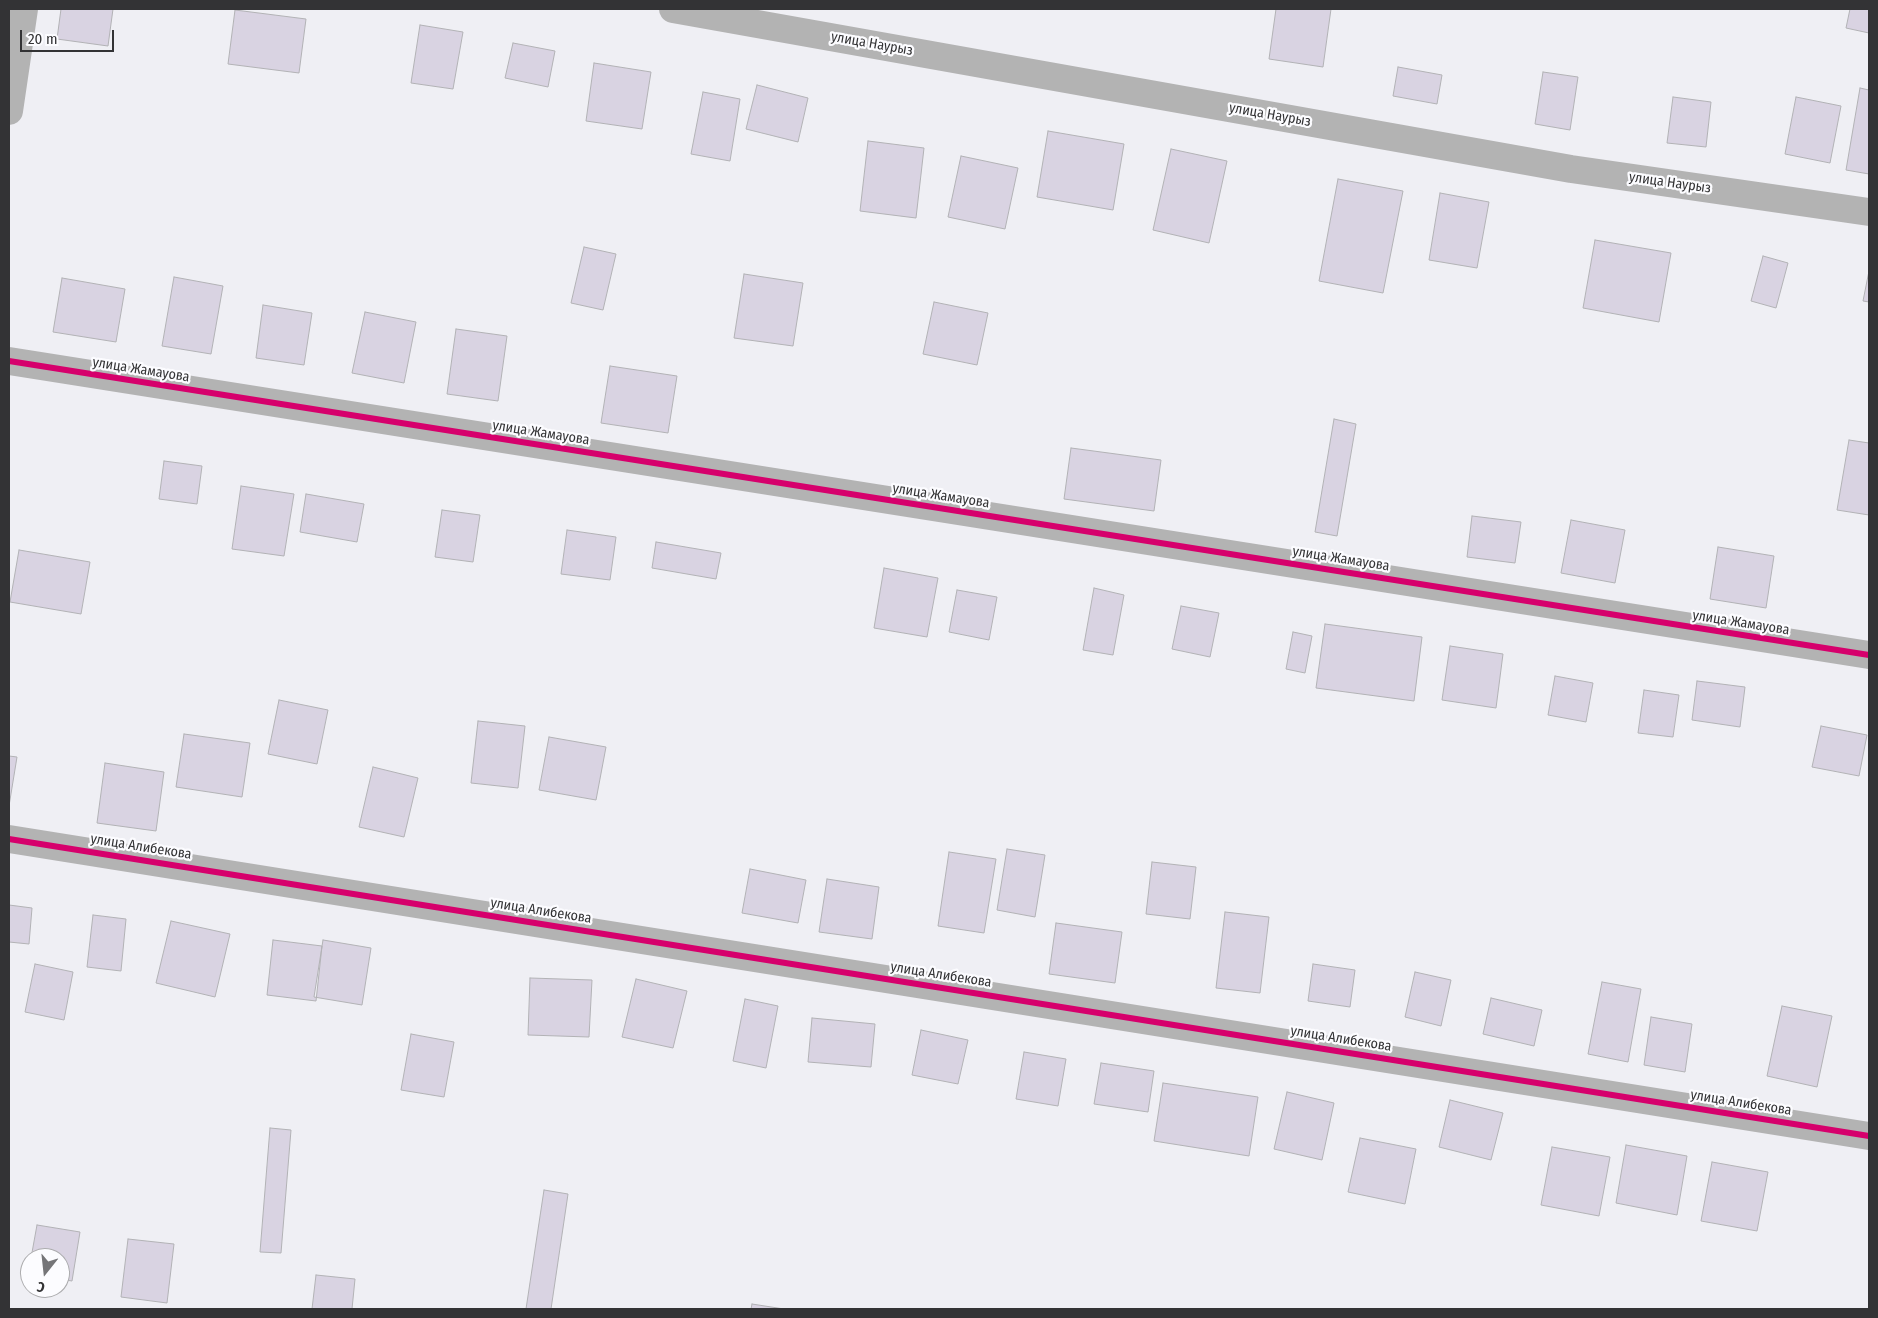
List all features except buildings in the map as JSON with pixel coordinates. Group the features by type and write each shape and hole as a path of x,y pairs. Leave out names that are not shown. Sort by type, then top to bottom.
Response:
{"street":[{"path":"9,111 24,9"},
{"name":"улица Наурыз","path":"673,9 1571,168 1869,212"},
{"name":"улица Жамауова","path":"9,361 1869,655"},
{"name":"улица Алибекова","path":"9,839 1869,1136"}],"cycle path":[{"path":"9,361 1869,655"},
{"path":"9,839 1869,1136"}]}
